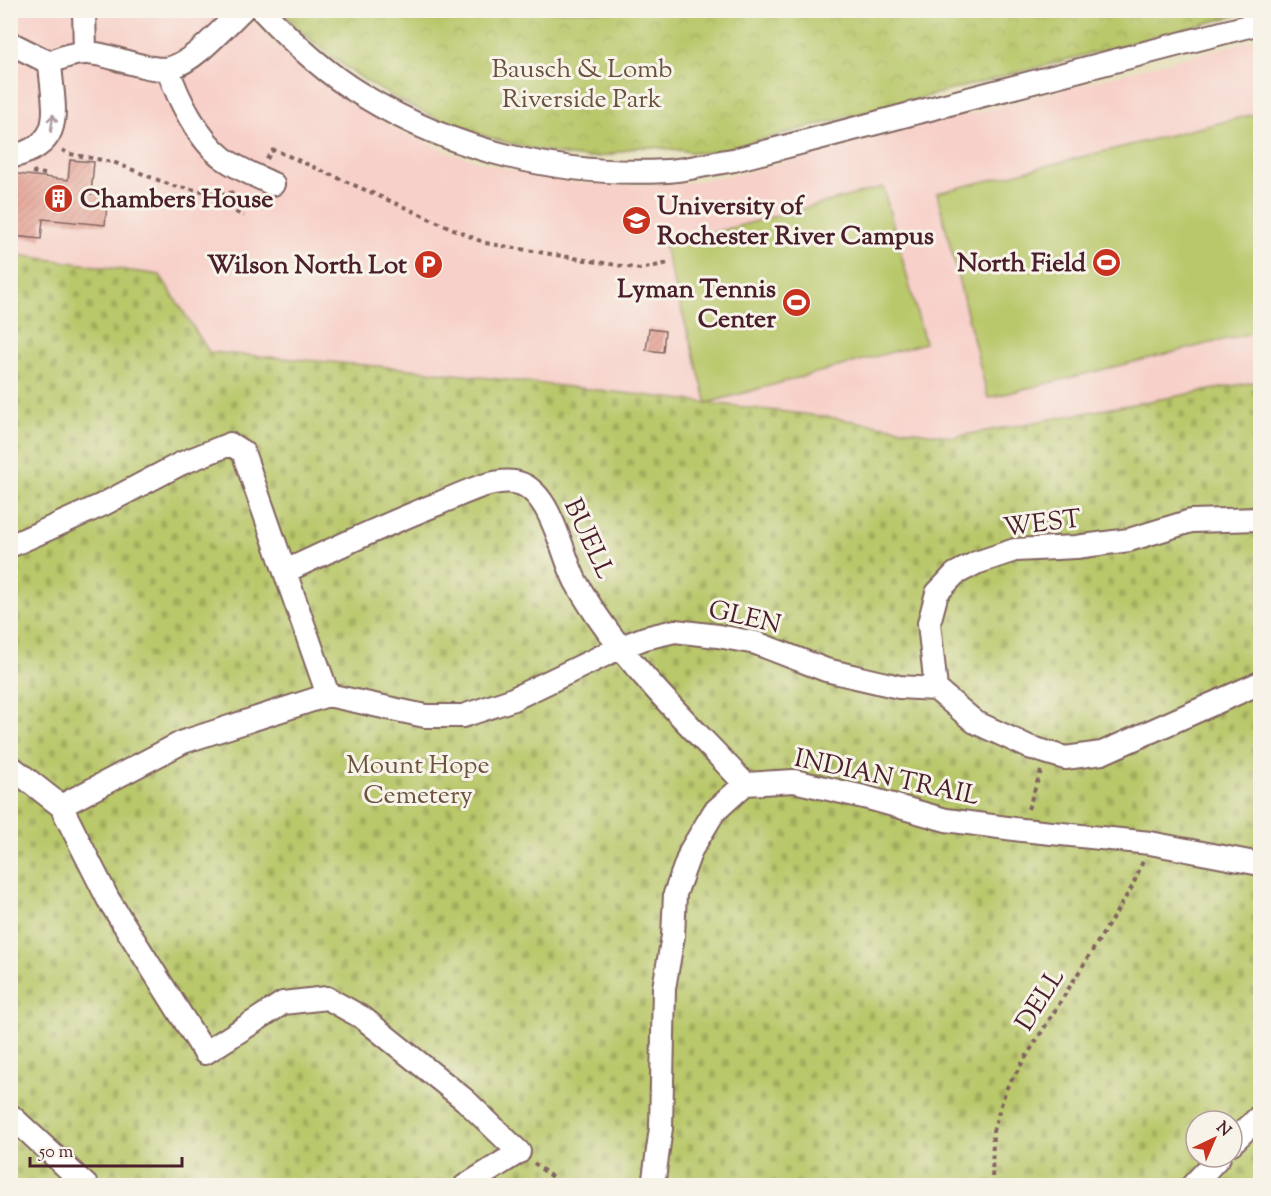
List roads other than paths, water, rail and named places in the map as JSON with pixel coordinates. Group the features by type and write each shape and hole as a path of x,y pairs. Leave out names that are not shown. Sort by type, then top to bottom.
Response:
{"street":[{"path":"84,10 85,52"},
{"path":"50,63 67,55 85,52 151,68 168,69 183,62 197,51 242,10"},
{"path":"262,10 307,54 344,83 363,96 426,128 480,148 537,163 604,171 668,171 734,160 1260,23"},
{"path":"10,43 50,63"},
{"path":"10,157 32,151 51,133 54,117 50,63"},
{"path":"168,69 182,103 211,146 231,163 266,180"},
{"path":"10,546 102,504 180,464 230,444 243,452 328,695 183,742 61,806"},
{"name":"BUELL","path":"286,571 402,518 467,492 499,482 522,484 536,493 545,508 576,581 619,648 745,784"},
{"name":"WEST","path":"936,689 929,623 937,593 955,574 976,562 1015,550 1076,547 1129,540 1191,521 1260,519"},
{"name":"GLEN","path":"328,695 426,716 463,716 511,700 619,648 645,638 675,631 756,643 826,670 899,687 936,689"},
{"path":"936,689 975,722 1029,747 1065,758 1102,753 1260,682"},
{"path":"10,766 61,806 108,899 205,1053 283,1003 327,998 363,1018 465,1100 519,1152 465,1185"},
{"name":"INDIAN TRAIL","path":"745,784 794,781 868,798 946,820 1150,843 1260,864"},
{"path":"653,1185 661,1128 664,988 673,936 675,894 691,850 714,812 745,784"},
{"path":"10,1115 87,1185"},
{"path":"1244,1131 1260,1116"},
{"path":"1192,1185 1207,1169"}],"place":[{"name":"Chambers House","path":"59,198"},
{"name":"University of Rochester River Campus","path":"636,220"},
{"name":"North Field","path":"1107,262"},
{"name":"Wilson North Lot","path":"428,264"},
{"name":"Lyman Tennis Center","path":"797,303"}],"park label":[{"name":"Bausch & Lomb Riverside Park","path":"582,82"},
{"name":"Mount Hope Cemetery","path":"418,779"}]}
